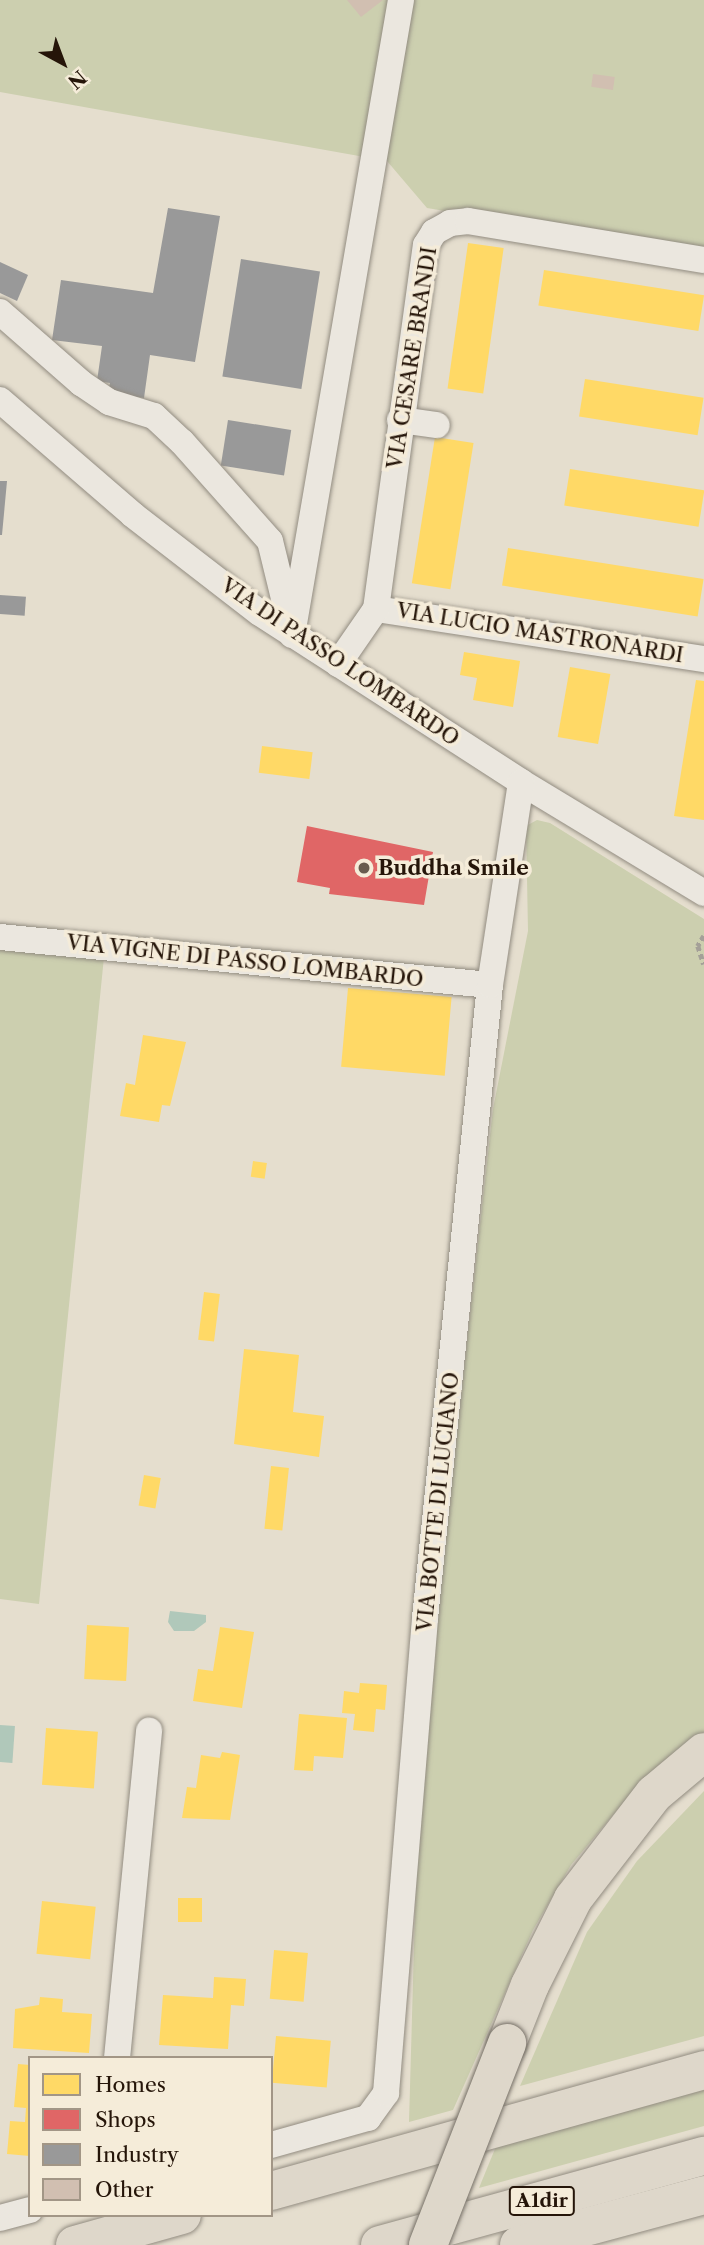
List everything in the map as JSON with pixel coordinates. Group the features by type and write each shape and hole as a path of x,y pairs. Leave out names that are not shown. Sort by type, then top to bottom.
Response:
{"highway":[{"path":"428,2245 530,1985 573,1899 645,1804 704,1752"},
{"path":"273,2189 704,2070"},
{"name":"A1dir","path":"380,2245 704,2156"},
{"name":"A1dir","path":"519,2245 704,2195"},
{"path":"75,2245 175,2217"}],"street":[{"path":"292,635 401,0"},
{"name":"VIA CESARE BRANDI","path":"338,664 376,609 426,245 442,226 468,221 704,260"},
{"path":"0,312 100,396 164,422 208,470 270,541 292,635"},
{"name":"VIA DI PASSO LOMBARDO","path":"0,400 133,515 292,635 521,782 704,893"},
{"path":"401,420 437,425"},
{"name":"VIA LUCIO MASTRONARDI","path":"376,609 704,659"},
{"name":"VIA BOTTE DI LUCIANO","path":"273,2144 368,2118 386,2094 425,1618 490,985 521,782"},
{"name":"VIA VIGNE DI PASSO LOMBARDO","path":"0,937 490,985"},
{"path":"117,2056 149,1731"},
{"path":"0,2218 28,2211"}],"path":[{"path":"704,936 698,946 704,964"}],"shaded area":[{"path":"0,0 704,0 704,254 427,208 387,161 0,92"},
{"path":"537,820 550,823 704,919 704,1732 618,1809 571,1865 533,1930 453,2110 409,2122 416,1876 443,1556 493,1109 528,931 526,826"},
{"path":"0,937 105,947 39,1604 0,1599"},
{"path":"170,1611 206,1615 206,1622 194,1631 174,1631 168,1622"},
{"path":"0,1725 15,1726 12,1763 0,1762"},
{"path":"704,1791 704,2036 520,2086 587,1932 637,1861"},
{"path":"704,2087 704,2126 479,2188 497,2144"}],"building: Homes":[{"path":"468,243 504,248 483,394 448,389"},
{"path":"544,270 704,295 698,331 538,306"},
{"path":"585,379 704,398 698,435 579,417"},
{"path":"435,437 474,443 450,589 412,583"},
{"path":"570,469 704,490 699,527 564,506"},
{"path":"508,548 704,579 698,617 502,586"},
{"path":"464,652 520,661 513,707 473,700 477,678 460,675"},
{"path":"570,667 610,674 598,744 558,737"},
{"path":"696,680 704,681 704,820 674,816"},
{"path":"262,746 313,752 309,779 259,773"},
{"path":"348,988 452,997 445,1076 341,1067"},
{"path":"143,1035 186,1042 170,1106 162,1105 159,1122 120,1116 126,1083 135,1085"},
{"path":"253,1161 267,1163 265,1179 251,1177"},
{"path":"204,1292 220,1294 214,1342 198,1340"},
{"path":"244,1349 299,1355 293,1412 324,1416 319,1457 234,1444"},
{"path":"271,1466 289,1468 282,1531 264,1529"},
{"path":"144,1475 161,1478 155,1508 139,1506"},
{"path":"87,1625 129,1627 126,1681 84,1679"},
{"path":"220,1627 254,1632 242,1708 193,1701 198,1669 213,1671"},
{"path":"360,1683 387,1685 385,1710 376,1709 374,1732 353,1730 355,1714 342,1713 344,1691 359,1693"},
{"path":"299,1714 347,1718 343,1758 314,1756 313,1771 294,1770"},
{"path":"46,1728 98,1732 94,1788 42,1785"},
{"path":"222,1752 240,1755 230,1820 182,1818 187,1787 196,1788 201,1755 220,1758"},
{"path":"178,1898 202,1898 202,1922 178,1922"},
{"path":"42,1901 96,1907 90,1959 36,1954"},
{"path":"274,1950 308,1953 304,2002 270,1999"},
{"path":"214,1977 246,1979 244,2006 231,2005 228,2049 159,2045 163,1995 213,1998"},
{"path":"40,1997 63,1999 62,2012 92,2014 89,2053 13,2048 15,2009 39,2005"},
{"path":"276,2036 331,2041 327,2088 273,2083"},
{"path":"18,2064 28,2065 28,2156 7,2154 10,2121 25,2122 26,2108 14,2107"}],"building: Shops":[{"path":"307,826 433,852 424,905 329,894 330,888 297,882"}],"building: Industry":[{"path":"168,208 220,216 195,362 150,355 144,398 108,393 110,383 97,381 102,346 52,340 61,280 153,293"},
{"path":"241,259 320,272 301,389 222,377"},
{"path":"0,262 28,275 17,301 0,293"},
{"path":"228,420 291,430 284,475 221,465"},
{"path":"0,481 7,481 2,535 0,535"},
{"path":"0,595 26,597 25,616 0,614"}],"building: Other":[{"path":"347,0 383,0 361,17"},
{"path":"593,74 615,77 613,90 591,87"}],"place":[{"name":"Buddha Smile","path":"364,868"}]}
